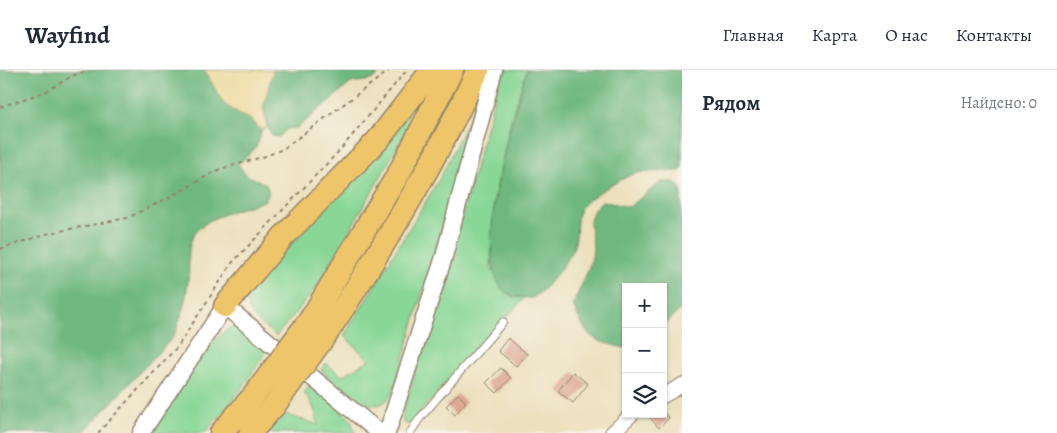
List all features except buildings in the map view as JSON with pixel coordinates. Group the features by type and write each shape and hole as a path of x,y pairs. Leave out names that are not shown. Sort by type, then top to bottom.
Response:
{"highway":[{"path":"225,306 283,236 378,140 432,70"},
{"path":"321,324 452,70"},
{"path":"250,433 265,399 321,324 366,273 434,159 478,70"},
{"path":"221,433 265,399"}],"street":[{"path":"387,433 443,260 494,70"},
{"path":"141,433 225,306 380,433"},
{"path":"667,394 682,385"},
{"path":"612,433 628,418"}],"lane":[{"path":"410,433 420,418 503,322"}],"path":[{"path":"0,107 47,92 72,76 89,70"},
{"path":"0,249 50,233 127,218 220,169 266,156 283,149 390,70"}],"green space":[{"path":"0,70 204,70 225,105 253,121 261,130 257,145 238,164 246,175 266,184 269,193 264,201 216,217 197,231 190,244 189,273 184,303 173,337 83,433 0,433"},
{"path":"273,70 384,70 371,80 351,83 297,128 287,129 279,137 272,136 264,112 266,86"},
{"path":"502,70 527,70 512,115 494,199 491,267 512,297 525,297 408,425 403,422 402,416 462,216"},
{"path":"527,70 682,70 682,169 679,171 637,173 589,199 580,209 574,246 567,259 549,283 531,298 520,297 502,288 493,265 492,233 503,156"},
{"path":"440,73 317,287 276,336 250,312 247,299 249,292"},
{"path":"482,91 394,390 386,400 378,405 368,404 348,393 321,370 326,363 342,376 369,360 344,336 440,178"},
{"path":"661,182 675,182 681,189 682,308 667,323 667,283 622,283 622,347 605,343 592,336 582,325 573,305 592,257 590,221 595,208 602,201 629,207"},
{"path":"232,327 242,329 268,349 241,390 205,433 153,433 200,359 222,334"},
{"path":"311,383 351,420 355,433 268,433 285,414 318,425 314,408 304,393"}],"sand":[{"path":"204,70 273,70 263,107 267,128 261,130 253,121 225,105"}]}
